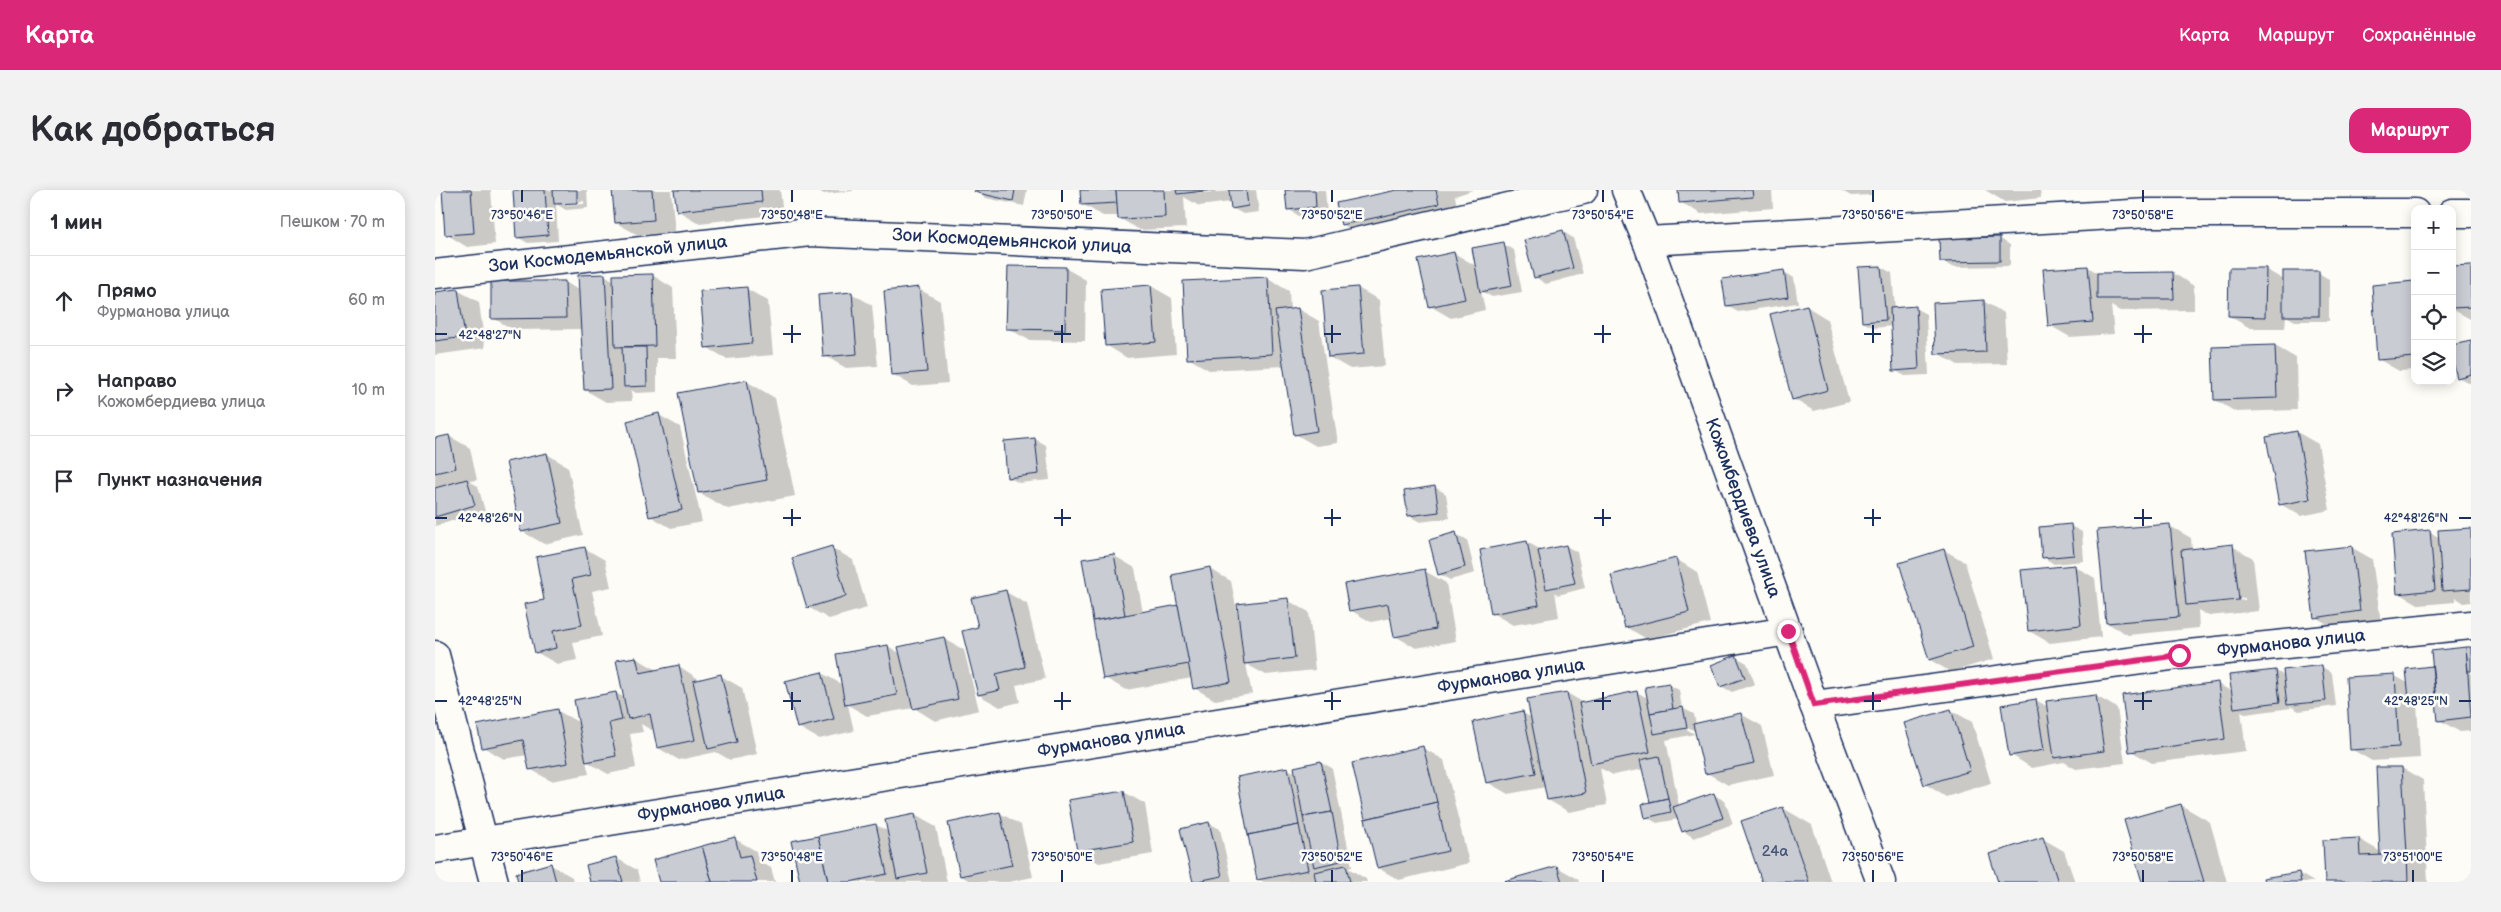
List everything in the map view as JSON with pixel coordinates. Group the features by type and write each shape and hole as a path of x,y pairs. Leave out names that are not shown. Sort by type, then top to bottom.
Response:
{"street":[{"name":"Зои Космодемьянской улица","path":"435,274 810,232 1305,254 1583,190"},
{"name":"Кожомбердиева улица","path":"1626,190 1647,241 1814,705 1881,882"},
{"path":"1647,241 2149,213 2411,213"},
{"path":"2456,213 2471,213"},
{"name":"Фурманова улица","path":"1814,705 2179,655 2471,625"},
{"name":"Фурманова улица","path":"435,848 1788,631"},
{"path":"435,655 494,882"}],"building":[{"path":"442,190 471,190 474,233 445,235"},
{"path":"513,190 545,190 548,235 516,238"},
{"path":"553,190 577,190 577,203 554,204"},
{"path":"612,190 652,190 654,220 615,223"},
{"path":"674,190 761,190 762,202 677,211"},
{"path":"975,190 1015,190 1013,201 974,192"},
{"path":"1080,190 1116,190 1117,203 1081,205"},
{"path":"1116,190 1164,190 1165,217 1118,219"},
{"path":"1176,190 1214,190 1177,194"},
{"path":"1229,190 1246,190 1248,206 1231,209"},
{"path":"1285,190 1315,190 1316,207 1287,210"},
{"path":"1397,190 1436,190 1439,204 1341,225 1336,203"},
{"path":"1678,190 1752,190 1753,197 1679,203"},
{"path":"1563,230 1573,268 1534,278 1524,240"},
{"path":"2000,237 2000,261 1940,262 1939,238"},
{"path":"1504,242 1512,286 1480,292 1472,248"},
{"path":"1454,252 1465,299 1429,307 1418,260"},
{"path":"2471,265 2471,307 2456,308 2456,266"},
{"path":"1008,266 1066,267 1065,330 1006,329"},
{"path":"1881,266 1886,320 1862,322 1858,267"},
{"path":"2088,266 2093,322 2048,326 2043,269"},
{"path":"2229,268 2266,268 2265,317 2228,316"},
{"path":"1784,270 1788,297 1726,306 1722,279"},
{"path":"2283,271 2319,271 2319,316 2283,316"},
{"path":"2173,272 2174,299 2097,299 2097,273"},
{"path":"605,274 611,389 584,390 578,275"},
{"path":"653,274 655,346 615,347 613,275"},
{"path":"1268,277 1272,354 1187,359 1183,281"},
{"path":"491,281 565,281 566,318 491,319"},
{"path":"2411,281 2411,357 2377,360 2372,285"},
{"path":"1151,285 1156,342 1105,346 1101,289"},
{"path":"747,287 752,343 705,348 700,291"},
{"path":"919,287 927,372 891,375 884,291"},
{"path":"1358,287 1364,354 1328,357 1322,290"},
{"path":"458,289 465,337 435,341 435,292"},
{"path":"852,292 857,354 823,357 818,295"},
{"path":"1984,300 1986,352 1935,354 1933,303"},
{"path":"1807,305 1828,390 1792,400 1770,314"},
{"path":"1916,306 1919,369 1893,371 1890,308"},
{"path":"1298,308 1317,431 1294,435 1275,311"},
{"path":"2471,341 2471,374 2457,378 2456,374 2456,344"},
{"path":"2275,345 2277,398 2214,400 2212,347"},
{"path":"622,347 646,347 647,386 624,387"},
{"path":"747,380 767,480 698,493 678,393"},
{"path":"659,413 682,510 649,517 627,421"},
{"path":"2297,431 2310,499 2279,505 2266,437"},
{"path":"449,435 456,468 435,473 435,438"},
{"path":"1035,438 1039,474 1007,478 1004,441"},
{"path":"547,453 562,523 521,532 506,462"},
{"path":"467,479 475,505 435,517 435,488"},
{"path":"1435,486 1439,512 1408,516 1404,491"},
{"path":"2071,524 2074,555 2042,558 2039,527"},
{"path":"2170,524 2179,617 2106,623 2097,530"},
{"path":"2471,528 2471,589 2442,591 2438,530"},
{"path":"2430,530 2435,590 2397,594 2392,534"},
{"path":"1456,532 1465,567 1438,575 1429,540"},
{"path":"1527,541 1539,605 1491,614 1480,550"},
{"path":"2233,544 2239,600 2186,605 2181,550"},
{"path":"1566,545 1575,583 1546,589 1538,551"},
{"path":"832,546 846,596 807,608 792,558"},
{"path":"2352,546 2360,611 2314,618 2305,551"},
{"path":"585,547 591,575 572,579 582,625 553,631 556,648 535,653 524,604 544,600 536,557"},
{"path":"1944,549 1973,647 1929,660 1899,563"},
{"path":"1114,554 1125,615 1093,621 1082,559"},
{"path":"1676,558 1689,612 1625,628 1611,575"},
{"path":"2075,565 2081,625 2028,631 2021,570"},
{"path":"1210,567 1231,682 1193,689 1172,575"},
{"path":"1425,569 1436,629 1394,637 1388,604 1349,611 1344,584"},
{"path":"1006,590 1025,667 996,674 1000,690 978,695 962,631 978,627 971,598"},
{"path":"1288,598 1295,658 1244,664 1237,604"},
{"path":"1178,605 1189,664 1103,679 1093,621"},
{"path":"944,637 958,699 913,709 898,647"},
{"path":"888,645 897,695 845,705 836,654"},
{"path":"2466,647 2471,647 2471,671 2468,671"},
{"path":"2466,647 2471,717 2438,721 2431,651"},
{"path":"1736,655 1745,678 1720,687 1711,665"},
{"path":"636,657 640,673 679,665 695,740 657,748 650,714 628,719 616,660"},
{"path":"2322,665 2326,701 2287,705 2283,670"},
{"path":"2432,666 2435,696 2409,699 2406,669"},
{"path":"2276,670 2280,702 2234,708 2229,675"},
{"path":"822,672 834,719 797,728 785,681"},
{"path":"721,674 737,742 708,749 693,681"},
{"path":"2395,674 2399,747 2350,750 2346,677"},
{"path":"2218,682 2225,739 2129,752 2122,695"},
{"path":"1669,683 1673,709 1650,713 1645,687"},
{"path":"1637,691 1650,752 1591,764 1579,703"},
{"path":"616,692 622,720 609,723 616,756 586,762 574,700"},
{"path":"1567,692 1586,793 1547,800 1527,699"},
{"path":"2096,695 2104,751 2054,758 2046,701"},
{"path":"2036,699 2044,750 2009,756 2001,705"},
{"path":"1683,707 1687,728 1654,734 1650,713"},
{"path":"558,709 568,763 529,770 523,740 482,748 477,725"},
{"path":"1951,709 1970,771 1924,785 1904,723"},
{"path":"1523,711 1536,773 1486,783 1473,722"},
{"path":"1741,713 1754,763 1705,774 1693,724"},
{"path":"1423,746 1437,802 1365,819 1352,763"},
{"path":"1659,756 1668,798 1650,802 1640,760"},
{"path":"1321,761 1332,812 1303,817 1294,767"},
{"path":"1288,767 1299,825 1248,835 1237,777"},
{"path":"2376,767 2402,767 2407,854 2380,855"},
{"path":"1124,791 1133,842 1077,851 1068,800"},
{"path":"1714,793 1723,818 1682,832 1673,807"},
{"path":"1668,798 1671,812 1645,818 1642,804"},
{"path":"1437,802 1448,851 1377,868 1365,819"},
{"path":"2181,804 2204,882 2142,882 2124,820"},
{"path":"1783,807 1809,882 1762,882 1741,821"},
{"path":"1000,812 1012,865 960,876 948,823"},
{"path":"1332,812 1341,861 1314,867 1303,817"},
{"path":"915,814 927,873 897,879 885,820"},
{"path":"1209,822 1222,876 1193,882 1180,829"},
{"path":"876,824 887,874 850,882 828,882 818,836"},
{"path":"1299,825 1308,870 1257,880 1248,835"},
{"path":"818,836 828,882 800,882 791,841"},
{"path":"735,837 740,857 750,855 757,882 712,882 702,846"},
{"path":"2043,837 2058,882 1998,882 1989,854"},
{"path":"2359,838 2360,856 2407,854 2408,882 2325,882 2323,840"},
{"path":"702,846 712,882 659,882 653,860"},
{"path":"616,857 623,882 590,882 586,865"},
{"path":"551,863 556,882 518,882 516,873"},
{"path":"1346,865 1350,882 1316,882 1314,872"},
{"path":"1557,866 1562,882 1504,882 1504,881"},
{"path":"2299,872 2301,882 2264,882 2263,878"}],"route":[{"path":"1788,631 1814,705 2179,655"}]}
